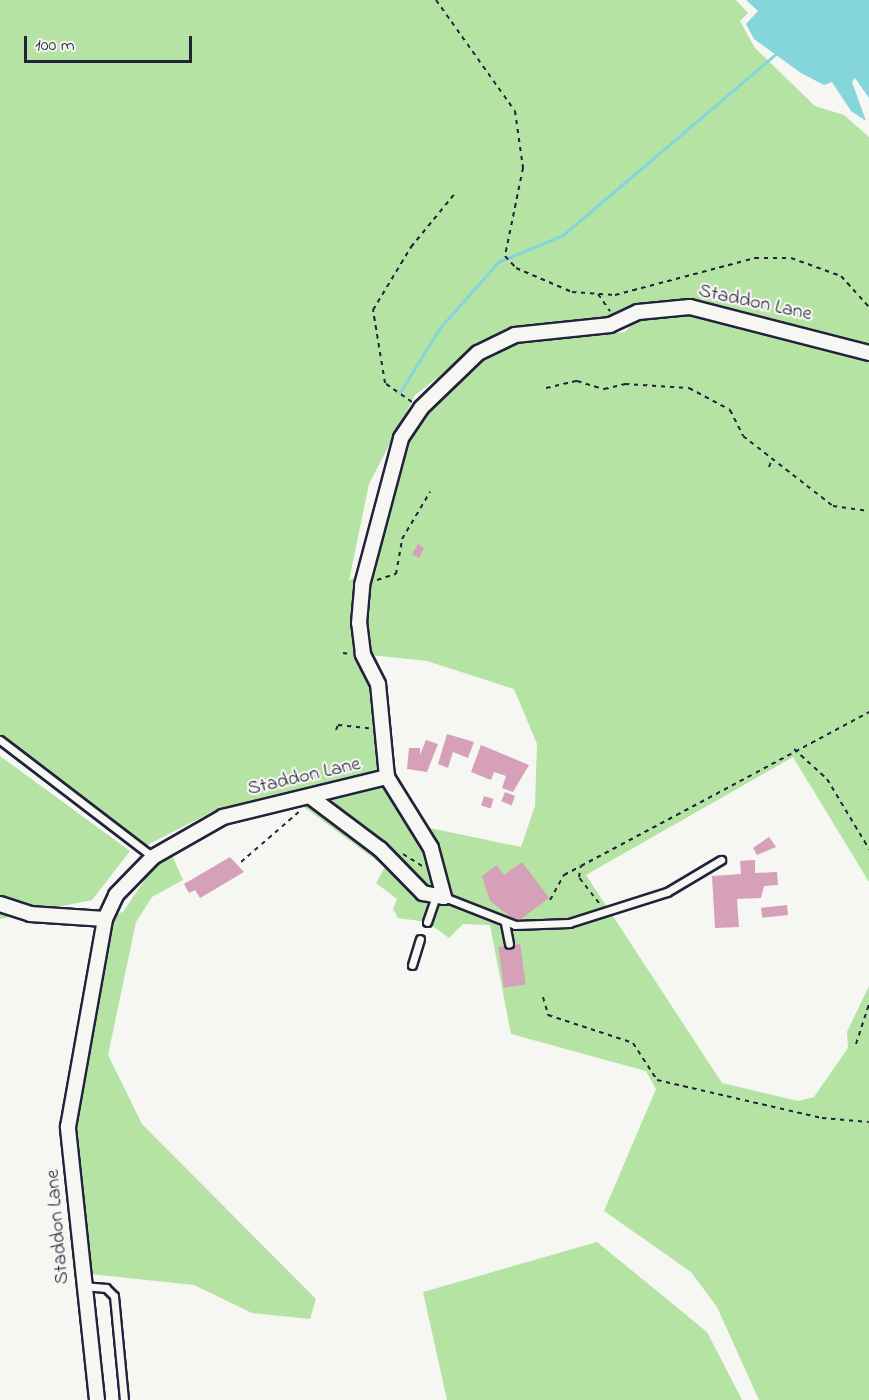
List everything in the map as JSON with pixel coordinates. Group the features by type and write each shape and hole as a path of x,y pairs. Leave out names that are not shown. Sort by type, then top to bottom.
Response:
{"street":[{"name":"Staddon Lane","path":"97,1400 83,1286 68,1127 105,919 116,895 153,857 223,817 309,798 387,777 378,684 363,654 362,585 401,438 423,406 478,353 515,335 577,332 618,321 638,312 690,307 869,353"},
{"path":"387,777 431,848 439,898"},
{"path":"309,798 439,898"},
{"path":"0,904 30,914 105,919"}],"lane":[{"path":"0,740 153,857"},
{"path":"427,922 439,898 505,923 562,924 667,892 721,860"},
{"path":"505,923 508,944"},
{"path":"412,965 420,939"},
{"path":"83,1286 106,1288 114,1296 124,1400"}],"path":[{"path":"436,0 515,111 523,168 505,256 516,268 572,292 615,295 755,258 791,258 841,276 869,307"},
{"path":"423,406 395,394 386,383 373,310 411,247 456,192"},
{"path":"598,294 618,321"},
{"path":"546,388 577,381 604,390 625,384 689,388 730,410 743,436 833,506 869,511"},
{"path":"768,467 772,459"},
{"path":"372,586 396,574 402,539 430,492"},
{"path":"550,900 564,875 794,749 869,712"},
{"path":"336,730 338,725 384,729"},
{"path":"794,749 827,779 869,849"},
{"path":"241,862 301,812 309,798"},
{"path":"581,866 579,877 599,904 593,913"},
{"path":"543,997 548,1015 633,1043 657,1080 822,1118 869,1122"},
{"path":"856,1044 869,1004"}],"green space":[{"path":"0,0 736,0 748,13 740,21 755,48 815,106 844,115 869,137 869,345 689,298 580,323 515,327 483,343 415,395 369,484 349,581 370,567 405,438 425,408 485,358 512,344 625,332 634,322 658,316 699,316 869,361 869,882 793,757 586,875 722,1083 798,1101 814,1097 848,1048 847,1032 869,986 869,1400 759,1400 717,1307 691,1272 604,1211 656,1089 646,1071 511,1034 490,925 463,924 449,938 427,922 398,918 393,909 397,899 376,883 385,867 288,795 214,811 145,846 0,733","holes":["371,655 427,661 514,689 537,744 535,806 521,847 425,827 398,784 383,681"]},
{"path":"0,756 130,851 92,900 0,919"},
{"path":"172,855 183,880 152,897 136,922 108,1055 142,1124 316,1299 310,1319 252,1313 194,1285 90,1274 76,1116 112,915 123,912 152,869"},
{"path":"597,1242 707,1332 742,1400 447,1400 423,1292"}],"water":[{"path":"746,0 869,0 869,98 855,78 852,82 866,121 851,111 832,82 824,85 801,73 754,39 746,24 758,11"}],"building":[{"path":"418,544 424,548 419,558 412,554"},
{"path":"447,734 474,742 468,758 453,752 448,768 438,764"},
{"path":"426,740 438,744 427,772 407,769 409,748 420,748 420,755"},
{"path":"481,745 529,765 513,792 502,788 506,776 494,772 491,780 471,772"},
{"path":"505,792 515,796 511,805 501,801"},
{"path":"484,796 494,799 491,808 481,806"},
{"path":"769,837 776,847 757,855 753,848"},
{"path":"230,857 244,872 200,898 195,890 189,893 184,884"},
{"path":"755,860 755,873 777,872 778,885 764,886 761,898 737,899 739,927 715,928 712,876 741,874 740,861"},
{"path":"522,862 549,898 517,922 490,901 482,876 497,865 504,875"},
{"path":"787,905 788,915 762,918 761,908"},
{"path":"520,944 526,985 504,988 498,947"}],"waterway":[{"path":"400,392 439,329 498,262 563,235 778,52"}]}
